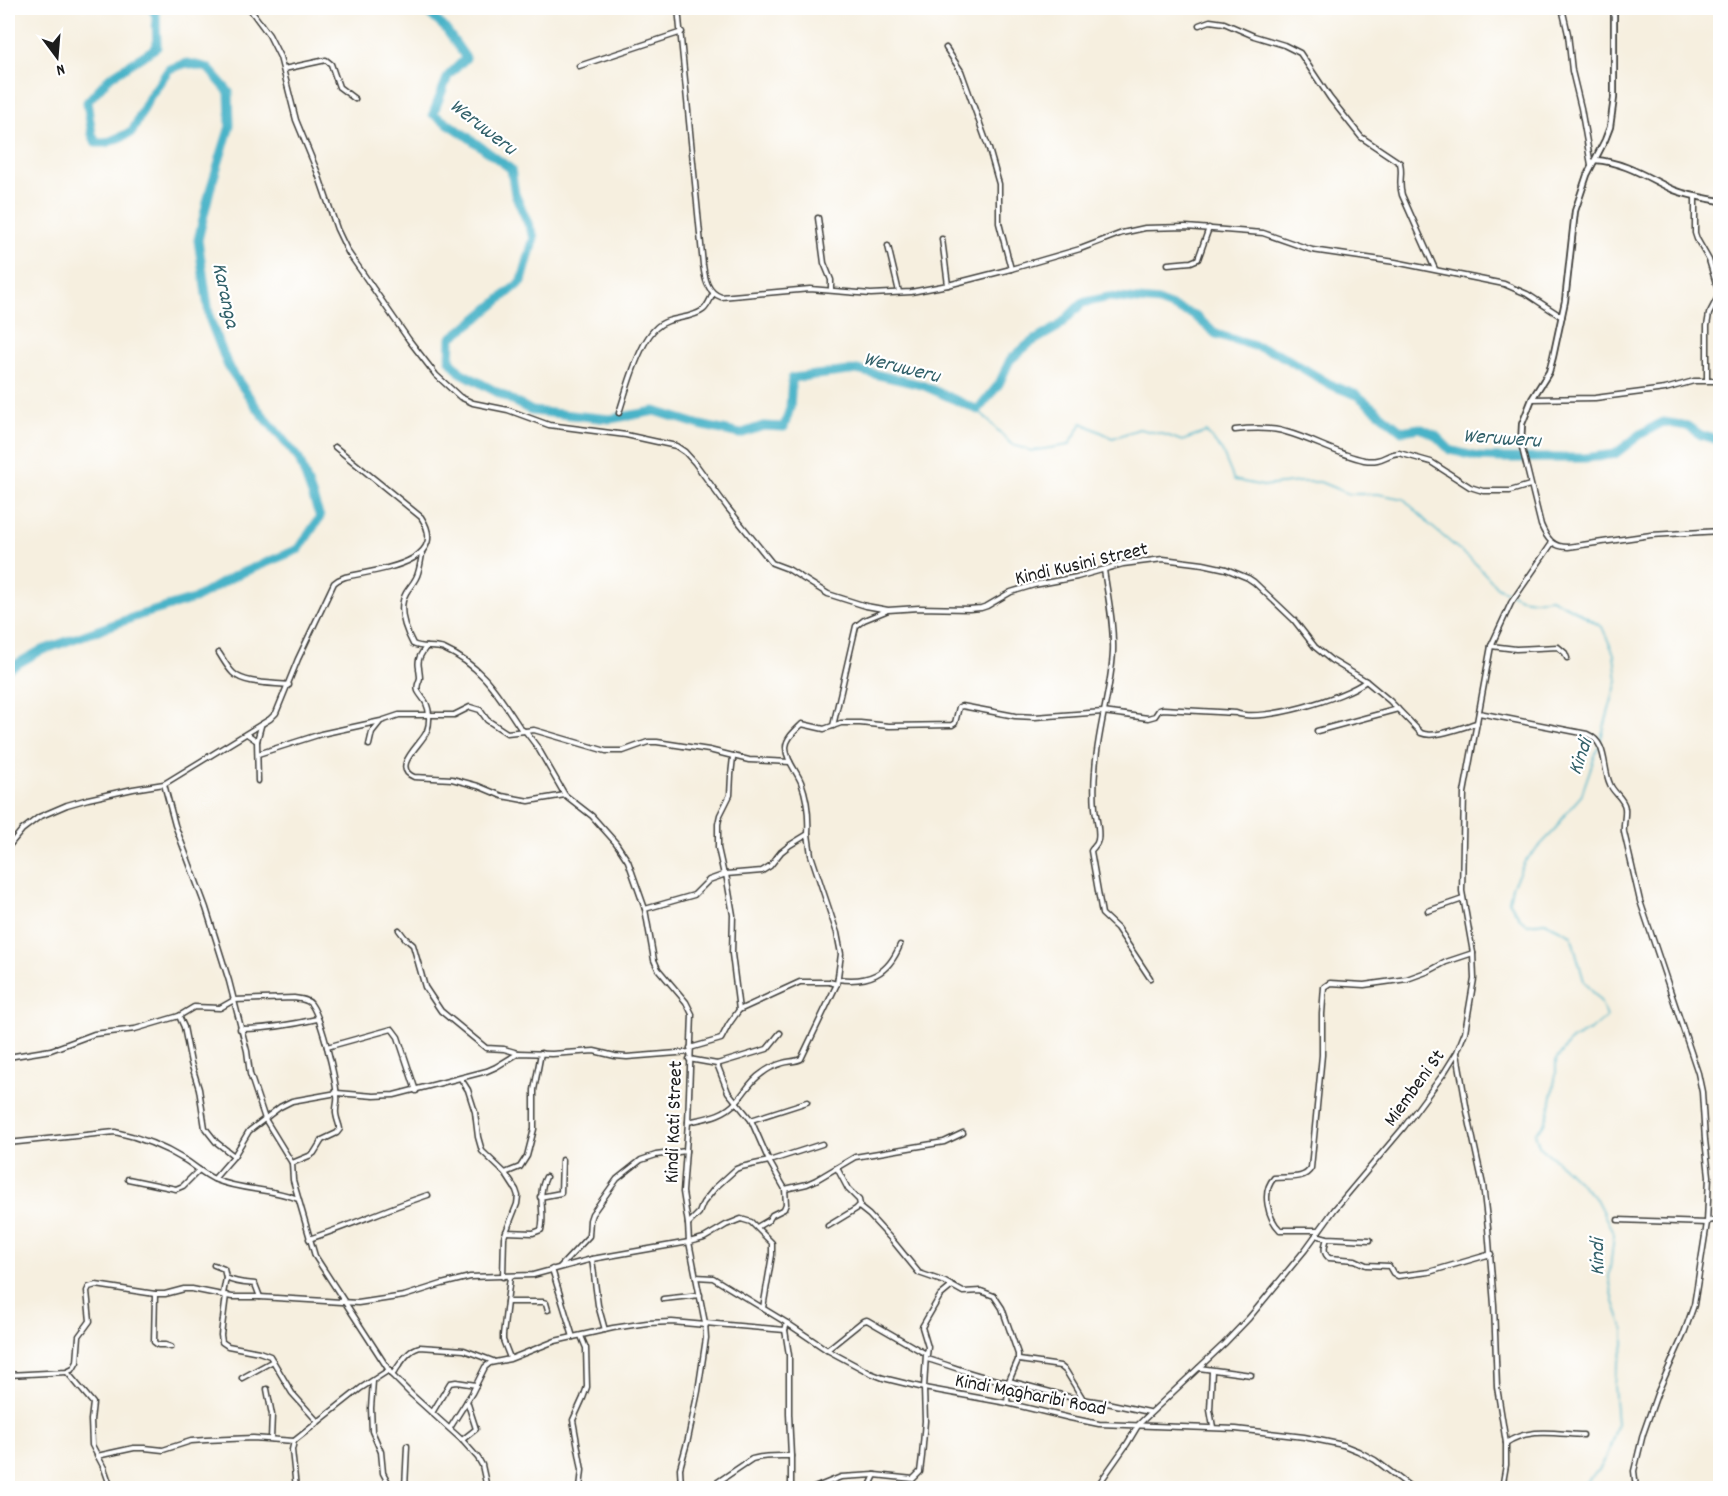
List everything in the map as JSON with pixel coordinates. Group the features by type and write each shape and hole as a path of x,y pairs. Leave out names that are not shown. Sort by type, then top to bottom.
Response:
{"street":[{"name":"Kindi Kusini Street","path":"249,8 269,35 284,69 296,120 337,229 348,252 436,375 465,400 508,410 549,425 626,435 676,446 695,462 772,563 788,569 828,594 888,610 969,609 987,606 1011,592 1034,585 1066,580 1123,564 1163,559 1203,564 1226,569 1248,578 1293,620 1315,647 1331,660 1366,681 1398,709 1413,727 1427,735 1477,723"},
{"path":"678,8 703,265 707,284 713,294 721,297 788,290 831,290 871,294 948,285 1080,249 1122,233 1168,226 1263,232 1312,250 1395,262 1504,284 1562,317"},
{"path":"1562,8 1568,34 1572,71 1592,166"},
{"path":"1614,8 1612,115 1605,140 1587,175 1575,211 1562,317 1554,357 1549,372 1532,399 1522,424 1521,444 1541,525 1552,543 1568,547 1651,535 1720,531"},
{"path":"1199,25 1210,21 1224,23 1300,53 1326,93 1361,136 1400,163 1399,185 1402,195 1435,270"},
{"path":"579,66 681,32"},
{"path":"946,48 961,71 989,149 999,184 999,223 1011,269"},
{"path":"284,69 326,60 331,64 339,87 354,99"},
{"path":"1595,160 1616,163 1640,172 1675,190 1720,201"},
{"path":"1695,196 1695,233 1709,260 1718,290 1718,297 1709,314 1707,326 1707,380"},
{"path":"818,218 824,263 831,280 831,290"},
{"path":"1168,264 1191,262 1198,259 1209,228"},
{"path":"942,239 948,285"},
{"path":"888,246 899,292"},
{"path":"619,413 634,367 655,328 700,312 713,294"},
{"path":"1532,399 1623,396 1665,389 1694,381 1720,381"},
{"path":"1235,430 1250,428 1286,432 1334,450 1377,461 1395,453 1404,454 1431,462 1470,487 1483,491 1510,491 1530,485"},
{"path":"335,447 421,517 427,525 428,541 422,554 418,575 404,596 402,614 404,625 413,644 442,648 473,667 494,687 521,729 526,732 549,766 565,795 529,801 502,796 452,779 410,776 406,770 406,763 410,753 427,731 429,716 427,706 417,686 420,678 418,661 426,646"},
{"name":"Miembeni St","path":"1096,1488 1139,1425 1249,1318 1305,1250 1348,1192 1404,1127 1457,1052 1465,1032 1473,979 1473,953 1462,899 1464,793 1491,646 1511,603 1552,543"},
{"path":"8,847 30,823 60,808 88,799 164,784 261,726 276,713 315,621 338,580 394,565 422,554"},
{"path":"1104,570 1113,640 1110,681 1095,769 1098,840 1091,851 1102,916 1117,928 1150,978"},
{"path":"833,726 856,626 888,610"},
{"path":"1491,646 1516,649 1558,647 1565,653 1566,658"},
{"path":"219,653 238,677 289,685"},
{"path":"688,1122 720,1113 737,1102 760,1074 784,1063 801,1059 837,982 840,945 811,855 803,789 790,762 786,747 790,737 802,724 824,729 837,724 849,723 889,726 952,725 955,723 959,707 962,706 1002,714 1035,717 1103,712 1148,718 1155,716 1159,710 1163,709 1236,713 1249,716 1283,712 1326,700 1366,681"},
{"path":"258,754 328,732 381,722 399,715 456,715 474,708 480,710 487,720 504,732 511,734 534,730 606,751 623,751 641,744 657,742 709,750 749,760 790,762"},
{"path":"1317,731 1398,709"},
{"path":"1479,713 1587,735 1593,737 1599,744 1605,759 1610,784 1624,804 1624,832 1640,901 1698,1073 1702,1092 1709,1176 1708,1222 1694,1305 1643,1434 1634,1472 1636,1488"},
{"path":"369,745 374,729 381,722"},
{"path":"258,781 257,741 261,726"},
{"path":"247,734 257,741"},
{"path":"734,757 730,775 730,795 718,824 718,848 733,915 732,954 739,1010"},
{"path":"164,784 175,825 206,908 234,1000 247,1051 250,1074 265,1119 292,1163 293,1180 315,1256 392,1375 450,1428 482,1465 487,1488"},
{"name":"Kindi Kati Street","path":"565,795 592,816 616,843 628,861 645,909 654,960 658,969 690,1008 692,1023 683,1192 689,1242 706,1324 706,1338 704,1364 680,1468 681,1488"},
{"path":"645,909 694,895 706,881 725,875 762,871 781,852 808,834"},
{"path":"1428,911 1462,899"},
{"path":"399,930 413,945 425,987 441,1011 486,1048 519,1053 594,1051 627,1057 690,1050 721,1039 739,1010 800,982 853,981 873,977 888,965 900,945"},
{"path":"1370,1240 1327,1238 1317,1232 1280,1230 1268,1211 1269,1185 1274,1178 1304,1176 1311,1168 1322,1055 1324,987 1330,983 1364,986 1407,979 1473,953"},
{"path":"8,1057 51,1050 94,1034 135,1029 179,1016 198,1006 214,1009 234,1000 303,999 310,1003 327,1047 337,1094 336,1110 340,1129 322,1140 314,1153 292,1163"},
{"path":"179,1016 184,1027 191,1064 199,1089 205,1128 216,1142 234,1156"},
{"path":"240,1029 284,1026 317,1018"},
{"path":"327,1047 392,1029 398,1037 416,1090"},
{"path":"689,1059 717,1064 767,1049 780,1033"},
{"path":"1457,1052 1483,1185 1491,1254 1497,1387 1506,1443 1506,1465 1502,1488"},
{"path":"214,1179 234,1156 249,1131 280,1107 292,1101 337,1094 384,1096 416,1090 496,1067 519,1053"},
{"path":"505,1173 520,1167 527,1156 534,1129 534,1090 541,1053"},
{"path":"717,1064 728,1092 752,1120 769,1161 785,1189 784,1209 757,1227"},
{"path":"461,1078 468,1090 475,1112 482,1151 505,1173 518,1196 502,1252 502,1277"},
{"path":"752,1120 807,1102"},
{"path":"8,1143 115,1132 138,1138 184,1160 214,1179 246,1188 283,1193 299,1200"},
{"path":"785,1189 807,1184 855,1157 944,1142 963,1133"},
{"path":"688,1224 699,1214 703,1203 730,1173 741,1167 769,1161 822,1144"},
{"path":"560,1267 589,1236 592,1214 623,1173 648,1157 686,1151"},
{"path":"540,1197 561,1193 562,1160"},
{"path":"837,1168 848,1189 860,1202 859,1207"},
{"path":"128,1179 177,1189 199,1170"},
{"path":"506,1232 528,1234 541,1230 543,1221 540,1197 546,1177"},
{"path":"309,1239 428,1195"},
{"path":"828,1226 859,1207"},
{"path":"859,1207 869,1215 919,1274 939,1280 963,1292 979,1290 994,1296 1002,1308 1018,1354 1018,1360 1009,1381 1007,1403"},
{"path":"8,1375 67,1372 76,1366 79,1336 90,1321 87,1291 96,1285 155,1294 184,1289 213,1292 232,1297 345,1302 393,1299 470,1277 533,1275 592,1259 689,1242 704,1238 741,1219 757,1227 772,1246 763,1308"},
{"path":"1618,1220 1708,1222 1720,1219"},
{"path":"1327,1238 1324,1250 1329,1258 1354,1260 1366,1265 1389,1266 1398,1276 1430,1272 1491,1254"},
{"path":"592,1259 598,1305 605,1330"},
{"path":"214,1265 224,1269 226,1278 221,1335 223,1343 266,1354 273,1361 292,1393 318,1422"},
{"path":"552,1269 573,1337"},
{"path":"510,1277 503,1340 510,1359"},
{"name":"Kindi Magharibi Road","path":"696,1277 713,1278 827,1350 870,1373 924,1388 1007,1403 1099,1424 1213,1428 1304,1437 1343,1445 1358,1450 1375,1460 1412,1488"},
{"path":"226,1278 241,1283 255,1284 260,1297"},
{"path":"213,1292 225,1285"},
{"path":"814,1488 841,1477 875,1475 910,1480 918,1475 925,1421 924,1388 928,1347 922,1327 940,1296 952,1286"},
{"path":"155,1294 154,1342 158,1346 171,1347"},
{"path":"663,1299 700,1296"},
{"path":"507,1302 544,1302 548,1310"},
{"path":"827,1350 862,1321 867,1320 922,1351 927,1357 982,1378 1009,1381 1069,1397 1150,1413"},
{"path":"450,1428 485,1367 494,1361 510,1359 534,1348 581,1335 647,1323 672,1322 785,1330"},
{"path":"787,1323 785,1330 789,1355 790,1488"},
{"path":"580,1488 582,1470 573,1420 587,1387 586,1348 581,1335"},
{"path":"392,1375 414,1348 425,1346 464,1350 494,1361"},
{"path":"1018,1360 1060,1366 1066,1371 1084,1400"},
{"path":"242,1378 273,1361"},
{"path":"1199,1368 1251,1375"},
{"path":"296,1488 292,1450 294,1441 361,1388 389,1370"},
{"path":"1212,1371 1210,1410 1213,1428"},
{"path":"67,1372 93,1403 92,1440 111,1488"},
{"path":"373,1381 370,1408 372,1431 381,1452 383,1473 391,1488"},
{"path":"432,1413 450,1383 476,1385"},
{"path":"267,1389 272,1415 270,1440"},
{"path":"462,1440 476,1429 467,1401"},
{"path":"1506,1443 1522,1434 1531,1433 1584,1436"},
{"path":"97,1456 134,1448 163,1450 191,1441 242,1438 294,1441"},
{"path":"405,1488 407,1446"},
{"path":"709,1488 752,1460 772,1456 791,1456"},
{"path":"869,1488 875,1475"}],"waterway":[{"name":"Karanga","path":"8,669 40,651 140,615 194,599 234,576 299,549 320,517 299,459 257,408 228,366 210,320 198,240 210,190 230,126 229,92 208,68 187,63 169,69 149,98 132,132 106,143 96,143 92,134 87,102 110,77 157,47 156,16 152,8"},
{"name":"Weruweru","path":"423,8 445,28 466,58 448,76 433,114 511,169 515,194 534,237 522,281 451,338 450,360 460,372 532,411 610,419 655,411 740,434 763,426 784,427 790,408 792,378 857,370 922,385 978,410 999,384 1010,360 1030,343 1058,327 1082,303 1109,297 1159,302 1194,315 1216,334 1277,353 1333,386 1357,395 1402,431 1420,428 1435,435 1450,450 1478,457 1585,458 1615,454 1641,434 1663,422 1687,426 1701,435 1720,439"},
{"name":"Kindi","path":"978,410 1011,444 1031,451 1069,445 1082,423 1113,438 1139,429 1182,441 1206,432 1222,451 1234,480 1263,486 1320,482 1349,494 1378,494 1404,499 1431,526 1476,564 1497,587 1520,598 1534,600 1551,598 1602,627 1614,654 1617,681 1600,742"},
{"name":"Kindi","path":"1579,1488 1599,1470 1606,1459 1617,1425 1614,1384 1624,1345 1624,1330 1614,1302 1609,1278 1614,1234 1596,1199 1539,1146 1535,1133 1545,1123 1549,1112 1556,1074 1556,1060 1571,1040 1592,1029 1606,1017 1601,1002 1584,981 1571,935 1545,922 1527,924 1519,917 1509,901 1512,887 1525,861 1554,831 1581,796 1598,747"}]}
